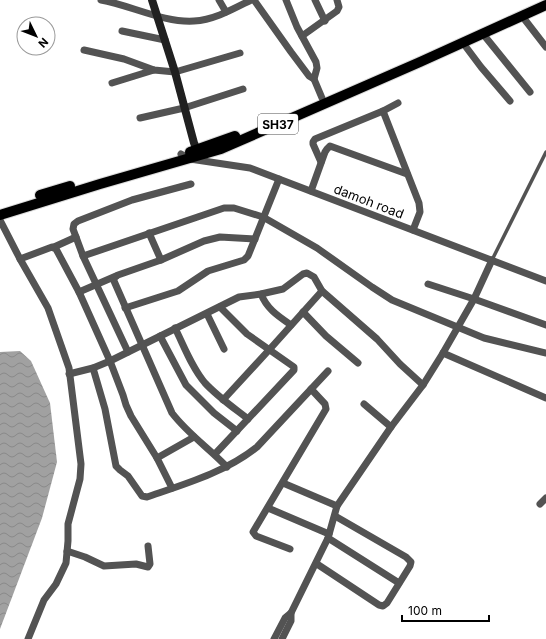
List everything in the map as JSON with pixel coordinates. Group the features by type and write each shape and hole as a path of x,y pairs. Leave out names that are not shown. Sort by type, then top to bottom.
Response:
{"main road":[{"name":"SH37","path":"0,215 192,154 543,0"},
{"name":"SH37","path":"0,208 74,185 192,154 221,149 464,43 546,5"}],"street":[{"path":"101,0 182,21 195,21 213,17 252,0 291,52 314,79 322,98"},
{"path":"152,0 175,72 184,108 192,154"},
{"path":"220,0 226,12"},
{"path":"286,0 302,36 316,62 317,68 314,79"},
{"path":"315,0 324,21"},
{"path":"302,36 339,9 340,7 337,0"},
{"path":"522,16 546,47"},
{"path":"122,31 165,40"},
{"path":"483,34 530,92"},
{"path":"464,43 481,67 510,101"},
{"path":"84,50 124,59 154,70 175,72 240,53"},
{"path":"112,83 154,70"},
{"path":"140,118 184,108 243,89"},
{"path":"322,162 313,144 315,139 383,111 398,103"},
{"path":"383,111 420,207 418,219 413,230"},
{"path":"311,191 327,148 330,146 407,174"},
{"name":"damoh road","path":"192,154 250,168 546,281"},
{"path":"125,308 178,291 208,271 244,260 251,252 263,217 279,179"},
{"path":"128,352 83,256 73,229 74,224 78,220 132,200 191,184"},
{"path":"83,256 224,208 234,208 263,217 317,248 392,300 484,338 546,353"},
{"path":"0,220 48,308 69,368 81,464 80,479 68,524 66,562 56,584 44,600 28,639"},
{"path":"149,233 161,260"},
{"path":"20,259 48,248 54,248 76,237"},
{"path":"79,292 116,276 161,260 204,241 220,238 255,239"},
{"path":"54,248 79,292 110,361 131,416 157,458 172,488"},
{"path":"274,639 285,618 291,613 317,564 329,536 337,506 423,385 443,354 474,299 492,260"},
{"path":"69,374 93,368 110,361 239,297 283,289 303,274 307,273 314,277 322,291 377,339 400,364 423,385"},
{"path":"116,276 114,281 125,308 172,413 179,423 228,467"},
{"path":"428,284 546,325"},
{"path":"223,400 322,291"},
{"path":"260,294 264,303 270,310 291,325"},
{"path":"215,454 294,370 293,365 247,334 220,307"},
{"path":"303,312 326,336 358,363"},
{"path":"207,314 224,348"},
{"path":"175,328 196,369 205,382 223,400 248,419"},
{"path":"160,336 186,385 214,413 237,431"},
{"path":"443,354 546,398"},
{"path":"93,368 105,409 116,466 128,476 138,492 142,496 147,497 228,467 248,455 328,371"},
{"path":"290,549 254,534 254,530 326,409 325,404 311,389"},
{"path":"364,404 392,427"},
{"path":"157,458 194,437"},
{"path":"283,483 337,506"},
{"path":"540,504 546,498"},
{"path":"268,508 329,536 399,583"},
{"path":"317,564 379,605 383,606 410,566 409,559 335,516"},
{"path":"67,551 85,557 104,566 136,564 148,566 150,565 148,546"},
{"path":"282,639 291,621 291,613"}],"lane":[{"path":"492,260 546,152"}],"water":[{"path":"20,351 31,361 50,403 57,462 42,518 0,629 0,352"}]}
